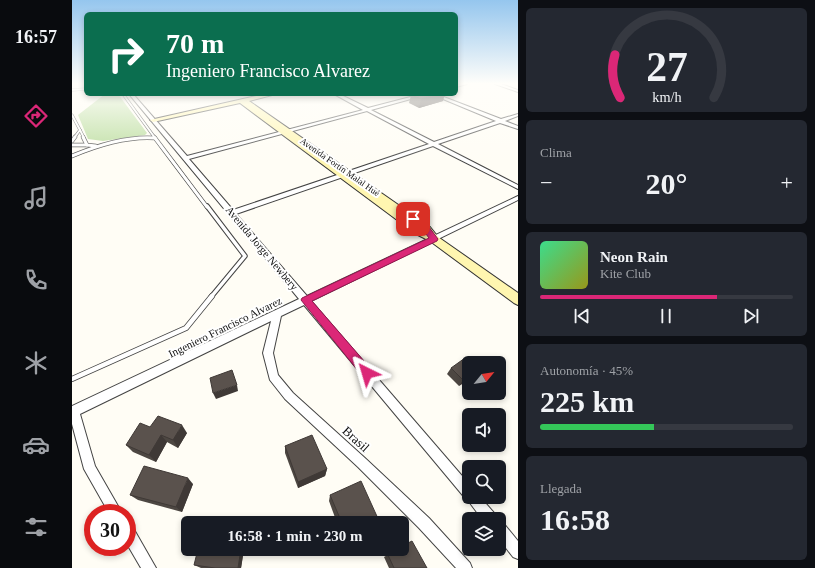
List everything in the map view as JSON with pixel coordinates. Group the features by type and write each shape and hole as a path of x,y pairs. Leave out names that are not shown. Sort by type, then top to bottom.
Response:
{"street":[{"name":"Avenida Jorge Newbery","path":"146,111 462,486"},
{"path":"152,118 183,111"},
{"name":"Avenida Fortín Malal Hué","path":"259,111 345,174 426,228 434,239 518,300"},
{"path":"186,158 365,111"},
{"path":"368,111 518,187"},
{"path":"474,111 518,128"},
{"path":"232,213 518,115"},
{"name":"Ingeniero Francisco Alvarez","path":"73,412 518,198"},
{"name":"Brasil","path":"277,314 268,354 274,377 289,396 362,463 424,524 465,568"},
{"path":"73,412 90,469 111,504"},
{"path":"478,504 484,512"},
{"path":"506,537 518,552"},
{"path":"136,546 149,568"}],"lane":[{"path":"72,379 186,328 245,256 135,111"},
{"path":"72,115 87,145"},
{"path":"72,141 80,130"},
{"path":"72,156 98,146 143,138 155,138"},
{"path":"72,146 98,146"}],"green space":[{"path":"84,111 130,111 147,133 145,135 103,141 88,139 78,115"}],"building":[{"path":"462,360 462,379 451,368"},
{"path":"232,370 237,385 213,393 210,378"},
{"path":"158,416 182,425 173,440 161,435 149,455 126,445 140,423 150,427"},
{"path":"312,435 327,469 298,482 285,446"},
{"path":"144,466 188,478 176,507 130,495"},
{"path":"361,481 377,516 339,516 330,495"},
{"path":"412,541 427,568 394,568 388,556 409,556 409,542"},
{"path":"196,556 240,556 238,568 215,568 194,565"}],"route":[{"path":"367,373 306,300 434,239 426,228 413,219"}]}
